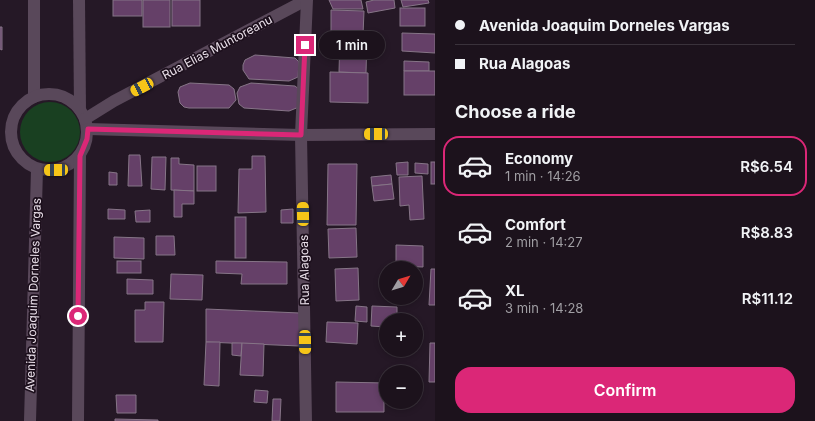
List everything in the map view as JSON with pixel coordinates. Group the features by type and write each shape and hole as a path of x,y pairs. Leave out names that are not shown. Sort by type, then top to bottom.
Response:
{"street":[{"path":"34,0 34,97"},
{"path":"78,421 80,156 87,139 79,0"},
{"name":"Rua Elias Muntoreanu","path":"85,119 114,102 307,0"},
{"name":"Rua Alagoas","path":"306,421 301,135 307,0"},
{"path":"80,156 73,163 56,170 37,169 28,164 15,149 6,127 14,119 18,110 26,102 34,97 55,94 65,97 73,102 85,119"},
{"path":"85,119 301,135 435,134"},
{"name":"Avenida Joaquim Dorneles Vargas","path":"30,421 37,169"}],"green space":[{"path":"44,102 56,102 67,107 75,115 80,126 78,144 67,157 56,162 44,162 33,157 25,149 20,138 20,126 25,115 33,107"}],"building":[{"path":"113,0 142,0 142,16 113,16"},
{"path":"143,0 170,0 170,27 143,27"},
{"path":"172,0 200,0 200,26 172,26"},
{"path":"329,0 361,0 363,9 333,9"},
{"path":"374,0 394,0 395,8 368,13 366,2"},
{"path":"401,0 428,0 429,3 403,7"},
{"path":"400,8 425,8 425,26 400,26"},
{"path":"331,10 364,11 363,35 331,35"},
{"path":"0,27 2,27 2,50 0,49"},
{"path":"402,33 435,34 435,53 402,51"},
{"path":"340,36 367,37 366,73 339,72"},
{"path":"255,55 295,58 299,62 298,77 289,81 249,79 243,70 243,65 245,60"},
{"path":"404,61 429,62 429,71 404,71"},
{"path":"404,71 435,71 435,95 404,95"},
{"path":"330,72 368,73 368,103 330,102"},
{"path":"190,83 229,85 234,89 236,100 229,108 184,107 180,103 178,92 180,87"},
{"path":"251,83 295,86 300,90 299,107 289,111 244,108 239,104 237,93 240,87"},
{"path":"129,155 140,155 142,186 128,186"},
{"path":"252,156 265,156 266,212 238,213 239,169 252,169"},
{"path":"152,157 166,157 165,190 151,189"},
{"path":"171,158 179,158 179,164 194,165 194,191 171,190"},
{"path":"408,162 408,175 397,175 396,163"},
{"path":"431,162 435,162 435,184 431,184"},
{"path":"415,163 428,164 428,174 415,173"},
{"path":"328,164 357,164 356,225 327,225"},
{"path":"197,166 216,166 216,191 197,191"},
{"path":"109,172 117,173 117,185 109,185"},
{"path":"391,175 392,184 372,186 371,177"},
{"path":"422,176 424,219 410,220 409,205 400,206 399,177"},
{"path":"392,184 394,199 374,201 372,186"},
{"path":"174,190 194,191 194,204 182,204 182,217 174,217"},
{"path":"108,209 125,210 125,219 108,219"},
{"path":"293,209 293,223 281,223 281,210"},
{"path":"150,210 150,222 136,222 135,211"},
{"path":"235,217 246,217 246,258 235,258"},
{"path":"356,228 357,257 329,258 328,229"},
{"path":"156,236 174,236 175,255 156,255"},
{"path":"114,237 144,238 144,259 114,258"},
{"path":"396,245 423,246 423,261 396,261"},
{"path":"117,261 141,261 141,273 117,273"},
{"path":"216,261 287,262 287,284 241,284 242,274 216,273"},
{"path":"358,268 359,300 336,301 335,269"},
{"path":"431,269 435,269 435,305 429,305"},
{"path":"171,274 203,275 202,300 170,299"},
{"path":"127,279 153,280 153,294 127,294"},
{"path":"145,302 164,302 163,342 135,342 135,310 145,310"},
{"path":"356,306 367,307 367,322 355,321"},
{"path":"372,306 397,307 397,313 379,313 379,327 371,326"},
{"path":"206,309 300,313 299,346 206,342"},
{"path":"327,322 358,323 357,344 326,342"},
{"path":"206,342 220,342 219,386 204,385"},
{"path":"232,343 242,343 241,356 232,355"},
{"path":"242,343 264,344 263,376 240,375"},
{"path":"430,343 435,343 435,382 429,382"},
{"path":"336,382 379,383 379,409 384,409 384,412 336,412"},
{"path":"255,390 268,391 267,403 254,402"},
{"path":"116,395 136,395 136,413 117,413"},
{"path":"273,399 281,399 280,421 272,421"},
{"path":"115,419 158,420 158,421 115,421"}],"route":[{"path":"78,316 80,156 87,139 88,129 301,135 305,45"}]}
